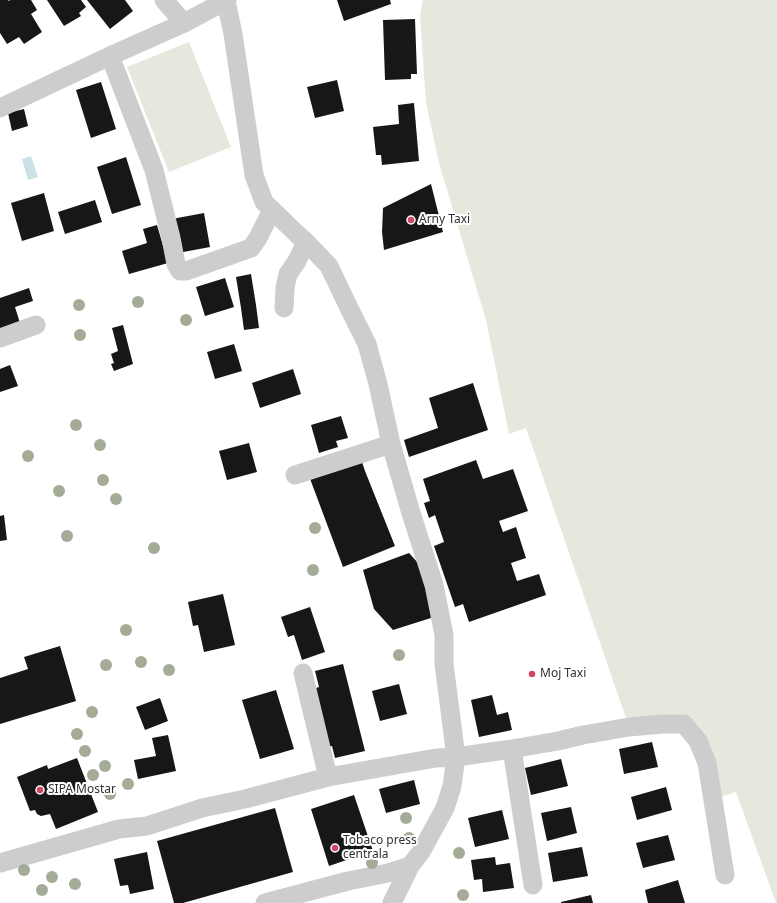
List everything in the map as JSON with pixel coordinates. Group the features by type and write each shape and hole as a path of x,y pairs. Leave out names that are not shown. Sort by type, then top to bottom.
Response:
{"street":[{"path":"164,0 184,23"},
{"path":"0,108 184,23 226,0 235,41 254,175 264,202 329,266 367,344 378,384 391,444 434,586 444,634 444,664 456,757 452,786 445,808 421,852 410,866 392,903"},
{"path":"110,56 154,170 176,264 180,271 186,271 252,248 272,210"},
{"path":"284,308 285,288 288,274 298,261 306,242"},
{"path":"0,338 36,325"},
{"path":"296,475 391,444"},
{"path":"303,673 328,777"},
{"path":"0,863 119,829 147,826 202,808 244,799 328,777 436,758 456,757 512,749 636,726 684,724 698,741 707,763 725,874"},
{"path":"512,749 533,885"},
{"path":"265,903 348,881 388,873 410,866"}],"shaded area":[{"path":"423,0 777,0 777,903 736,792 712,800 684,724 629,727 526,428 509,434 486,320 439,163 426,103 420,15"},
{"path":"189,42 231,147 169,172 127,67"}],"water":[{"path":"31,156 38,177 28,180 22,159"}],"building":[{"path":"0,0 31,0 37,10 31,14 42,32 24,44 19,37 7,44 0,33"},
{"path":"47,0 81,0 86,7 79,13 81,16 64,26"},
{"path":"87,0 125,0 133,11 110,29"},
{"path":"337,0 390,0 391,4 344,21"},
{"path":"415,19 417,74 411,74 411,79 385,80 383,20"},
{"path":"337,80 344,111 315,118 307,87"},
{"path":"101,82 116,129 91,138 76,90"},
{"path":"414,103 419,161 382,165 381,155 376,155 373,127 399,124 398,105"},
{"path":"24,109 28,126 12,131 8,113"},
{"path":"126,157 141,205 112,214 97,167"},
{"name":"Arny Taxi","path":"431,184 443,232 384,250 382,232 383,208"},
{"path":"44,193 54,231 22,241 11,203"},
{"path":"95,200 102,222 65,234 58,212"},
{"path":"204,213 210,247 178,253 172,219"},
{"path":"157,225 168,263 129,274 122,251 147,243 143,229"},
{"path":"251,274 259,328 244,330 236,277"},
{"path":"225,278 234,307 205,316 196,287"},
{"path":"29,288 33,301 15,307 20,323 0,329 0,298"},
{"path":"123,325 133,364 114,371 111,364 114,363 111,354 118,351 112,328"},
{"path":"234,344 242,371 215,379 207,352"},
{"path":"10,365 18,386 0,392 0,369"},
{"path":"293,369 301,394 260,408 252,383"},
{"path":"473,383 488,430 409,457 404,440 438,428 429,398"},
{"path":"341,416 348,438 336,441 338,447 319,453 311,425"},
{"path":"249,443 257,472 227,480 219,451"},
{"path":"360,456 395,546 343,567 309,476"},
{"path":"476,460 483,479 513,469 528,511 499,521 503,532 516,527 526,558 511,563 517,581 539,574 546,595 469,622 463,604 455,607 434,546 444,542 435,515 429,518 424,503 430,501 423,479"},
{"path":"4,515 7,540 0,541 0,516"},
{"path":"409,553 419,564 434,617 393,630 374,609 363,570"},
{"path":"223,594 235,645 204,652 198,625 193,626 188,602"},
{"path":"310,607 325,652 302,660 294,635 288,637 281,617"},
{"path":"60,646 76,701 0,724 0,678 28,669 24,657"},
{"path":"343,664 365,751 335,758 332,746 327,747 316,688 319,687 315,671"},
{"path":"399,684 407,714 380,721 372,691"},
{"path":"276,690 294,749 260,759 242,700"},
{"path":"492,695 497,715 508,712 512,730 479,737 471,700"},
{"path":"160,698 168,721 145,730 136,707"},
{"path":"168,735 176,771 138,779 134,760 156,756 152,738"},
{"path":"652,742 658,767 624,774 619,749"},
{"path":"77,758 98,812 56,829 50,814 41,816 37,814 35,810 30,811 17,777 47,765 48,769"},
{"path":"561,759 568,786 531,795 525,768"},
{"path":"414,780 420,804 386,813 379,789"},
{"path":"666,787 672,810 637,820 631,797"},
{"path":"354,795 373,851 329,866 311,809"},
{"path":"571,807 577,833 547,841 541,813"},
{"path":"275,808 293,872 183,903 174,903 157,841"},
{"path":"502,810 509,839 475,847 468,818"},
{"path":"668,835 675,860 643,868 636,843"},
{"path":"582,847 588,876 553,882 548,853"},
{"path":"147,852 154,889 130,894 128,885 120,886 114,859"},
{"path":"495,857 496,865 510,863 514,888 483,892 482,879 474,880 471,860"},
{"path":"678,880 685,903 648,903 645,890"},
{"path":"591,895 593,903 561,903 561,902"}],"place":[{"name":"Arny Taxi","path":"411,220"},
{"name":"Moj Taxi","path":"532,674"},
{"name":"SIPA Mostar","path":"40,790"},
{"name":"Tobaco press centrala","path":"335,848"}]}
